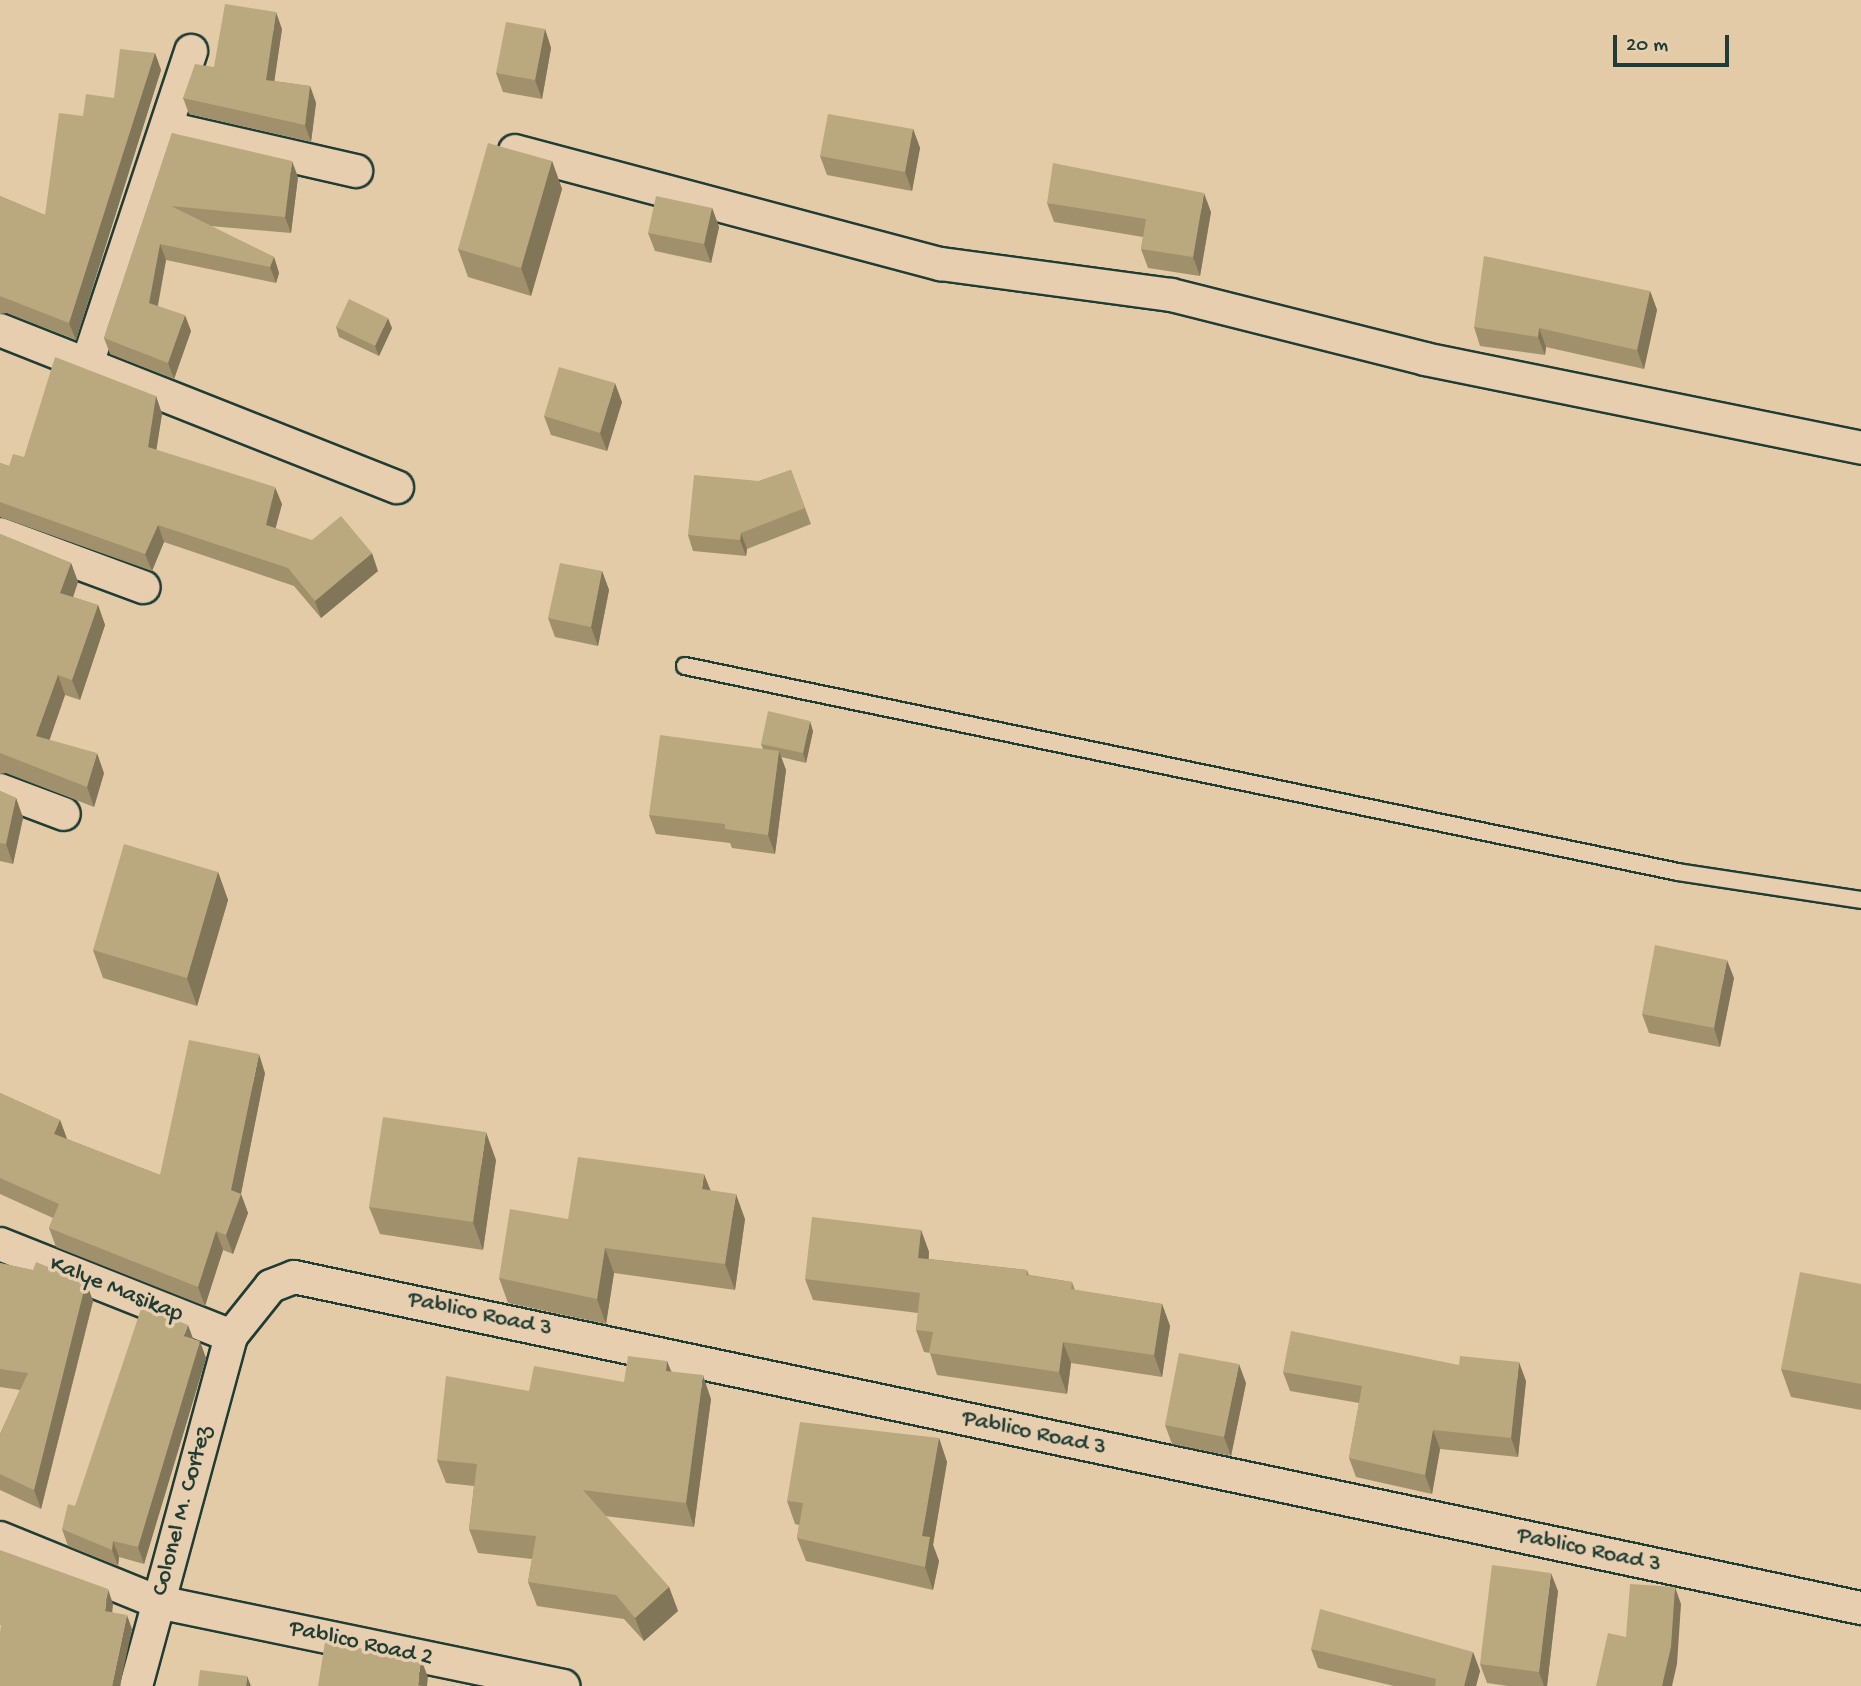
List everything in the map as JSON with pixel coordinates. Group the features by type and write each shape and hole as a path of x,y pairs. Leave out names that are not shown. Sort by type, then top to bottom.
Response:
{"street":[{"path":"87,364 191,51"},
{"path":"167,128 356,172"},
{"path":"515,151 941,264 1171,295 1424,359 1861,448"},
{"path":"0,330 397,487"},
{"path":"0,534 143,587"},
{"path":"0,790 64,814"},
{"name":"Kalye Masikap","path":"0,1244 231,1336"},
{"name":"Pablico Road 3","path":"231,1336 271,1286 294,1277 323,1279 1861,1608"},
{"name":"Colonel M. Cortez","path":"136,1686 231,1336"},
{"name":"Pablico Road 2","path":"0,1538 158,1602 563,1686"}],"lane":[{"path":"685,666 1678,872 1861,900"}],"building":[{"path":"225,4 276,12 266,80 310,86 305,125 183,98 195,64 214,67"},
{"path":"506,22 545,29 535,80 496,73"},
{"path":"120,49 155,53 69,323 0,296 0,196 45,215 59,113 83,116 86,94 114,98"},
{"path":"828,114 913,129 905,172 820,156"},
{"path":"172,133 292,161 285,217 171,206 274,257 270,267 160,244 149,303 185,315 168,363 104,338"},
{"path":"488,143 552,161 521,268 458,249"},
{"path":"1053,163 1204,193 1193,257 1141,249 1146,219 1047,203"},
{"path":"656,196 712,208 704,244 648,233"},
{"path":"1484,256 1650,291 1637,350 1539,328 1538,337 1474,327"},
{"path":"349,299 388,318 375,346 336,327"},
{"path":"55,357 156,396 148,447 275,487 266,525 312,540 341,516 372,553 315,601 288,568 158,525 145,554 0,502 0,463 9,466 13,454 24,457"},
{"path":"559,367 615,383 600,433 544,416"},
{"path":"791,470 805,508 741,533 740,540 688,535 694,475 759,481"},
{"path":"0,534 71,563 60,593 98,605 72,680 58,675 36,736 97,753 87,787 0,753"},
{"path":"560,563 602,571 591,627 548,618"},
{"path":"768,711 810,721 803,753 761,744"},
{"path":"660,735 779,751 768,835 725,829 725,824 649,815"},
{"path":"0,791 16,798 6,844 0,843"},
{"path":"124,844 218,872 187,978 93,950"},
{"path":"1655,945 1727,960 1714,1028 1642,1014"},
{"path":"189,1040 259,1054 231,1190 241,1194 226,1235 216,1231 198,1287 49,1228 59,1204 0,1178 0,1093 60,1120 54,1134 160,1175"},
{"path":"383,1117 486,1132 473,1222 369,1207"},
{"path":"578,1157 704,1174 702,1189 736,1194 725,1264 605,1248 597,1299 499,1278 510,1209 568,1219"},
{"path":"812,1217 921,1230 918,1258 1027,1270 1026,1275 1072,1282 1071,1289 1162,1304 1154,1355 1063,1342 1059,1372 929,1353 933,1332 916,1330 920,1293 805,1279"},
{"path":"36,1262 86,1282 34,1490 0,1474 0,1434 28,1373 0,1369 0,1263 33,1270"},
{"path":"1800,1272 1861,1284 1861,1384 1781,1369"},
{"path":"142,1306 188,1325 184,1336 200,1341 138,1547 113,1541 112,1550 62,1529 68,1504 75,1506"},
{"path":"1291,1331 1459,1365 1460,1356 1519,1362 1511,1438 1433,1430 1425,1475 1349,1458 1362,1386 1283,1372"},
{"path":"1179,1353 1239,1364 1224,1437 1165,1425"},
{"path":"628,1356 667,1361 666,1371 703,1375 686,1503 583,1490 669,1587 635,1618 616,1595 528,1582 536,1536 469,1529 477,1464 437,1460 446,1376 529,1391 534,1366 624,1382"},
{"path":"800,1422 939,1438 922,1536 930,1537 925,1567 797,1538 803,1503 787,1501"},
{"path":"0,1550 108,1589 105,1611 127,1615 112,1686 0,1686"},
{"path":"1492,1565 1551,1573 1539,1672 1480,1664"},
{"path":"1630,1584 1675,1587 1671,1647 1662,1686 1596,1686 1608,1633 1626,1637"},
{"path":"1320,1609 1473,1652 1464,1686 1435,1686 1436,1679 1311,1649"},
{"path":"325,1642 421,1659 418,1685 422,1686 318,1686"},
{"path":"200,1670 247,1676 246,1686 198,1686"}]}
